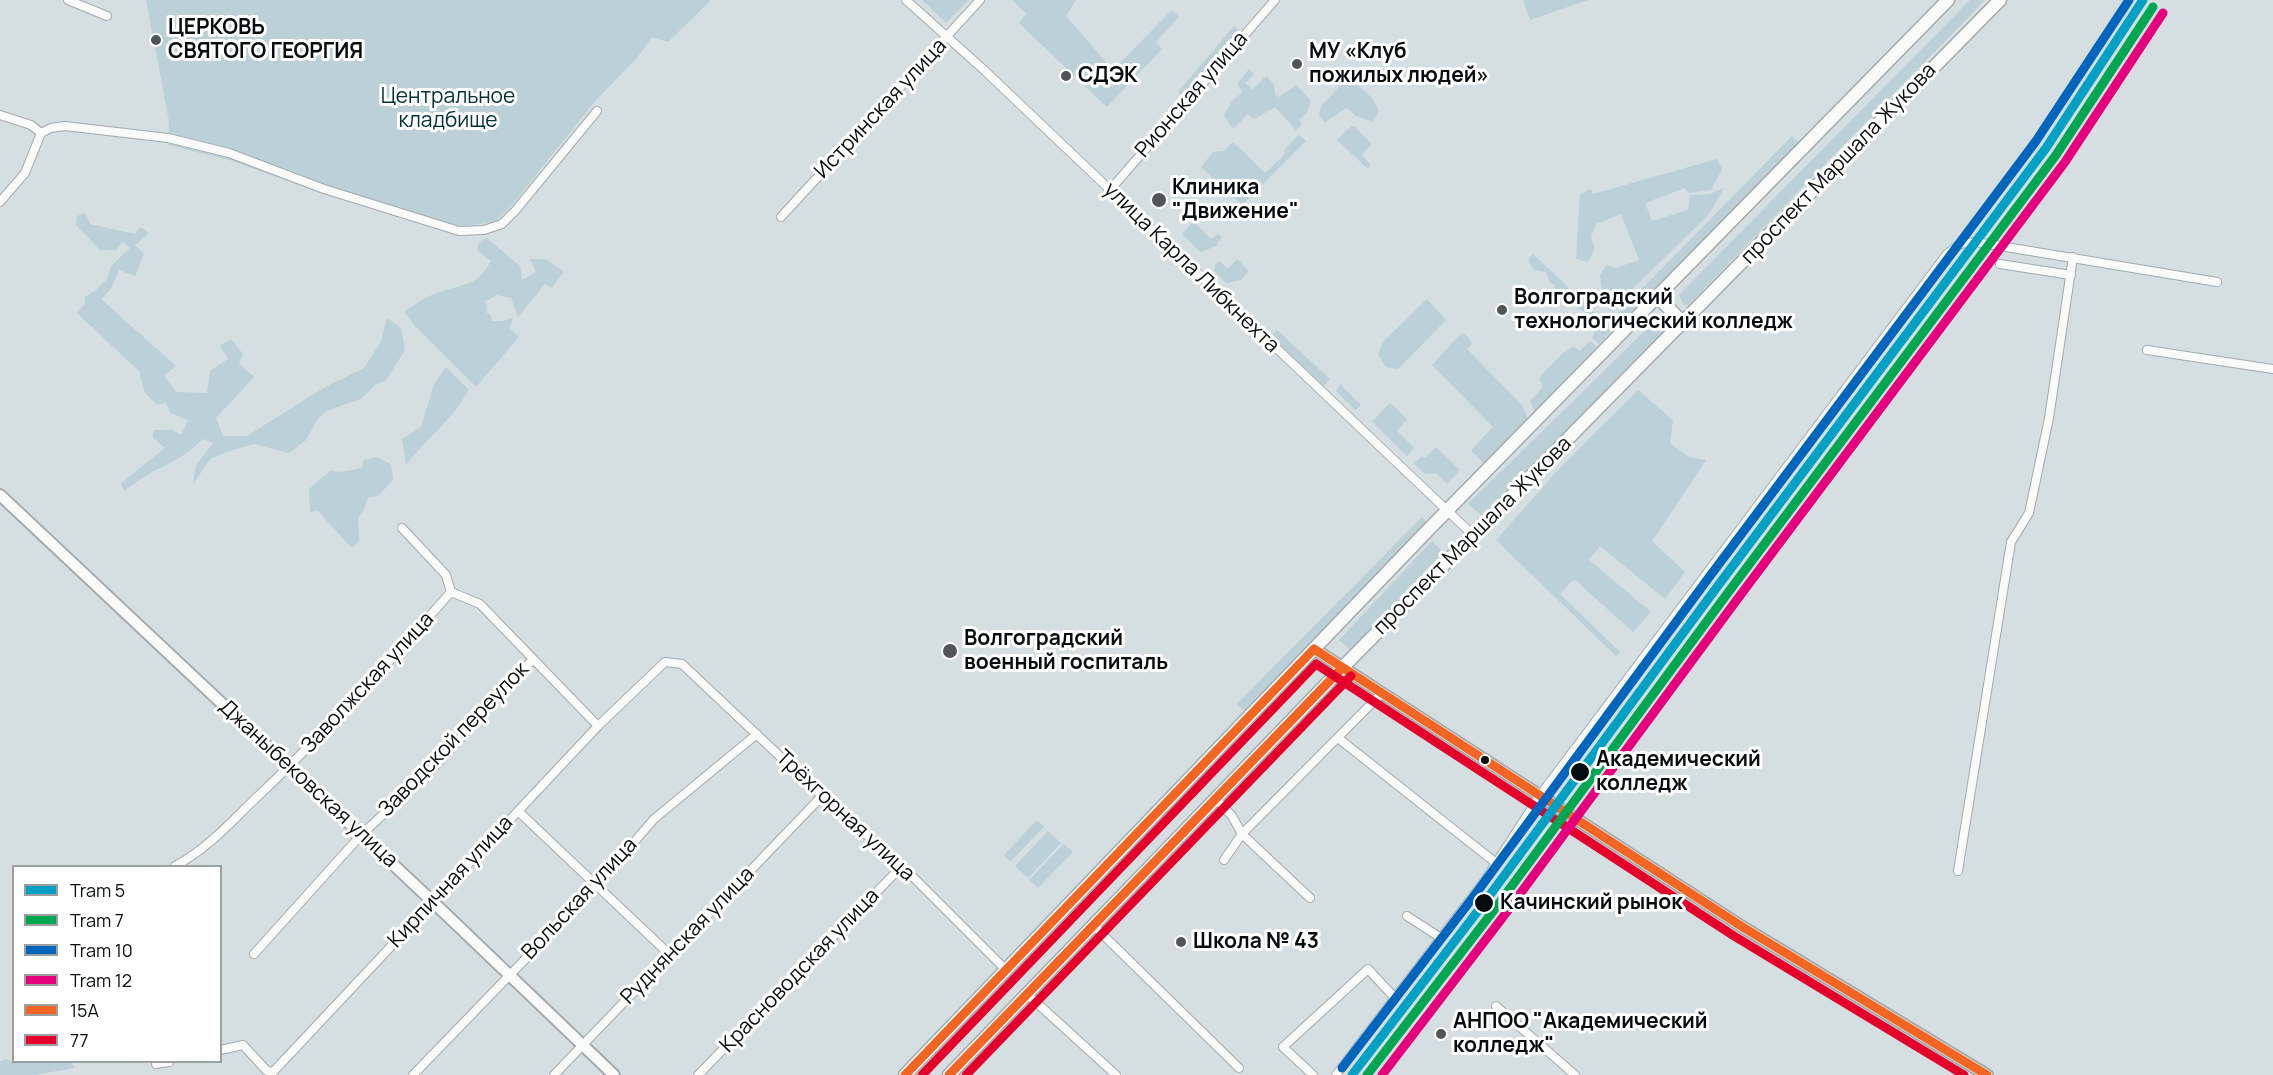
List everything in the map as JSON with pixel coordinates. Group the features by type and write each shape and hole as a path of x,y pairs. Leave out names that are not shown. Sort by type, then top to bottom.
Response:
{"highway":[{"name":"проспект Маршала Жукова","path":"905,1075 1314,649 1948,0"},
{"name":"проспект Маршала Жукова","path":"949,1075 1342,668 1684,324 2000,0"},
{"path":"1659,298 1684,324"}],"main road":[{"name":"Джаныбековская улица","path":"0,495 614,1075"},
{"path":"1314,649 1541,794 1741,926 1987,1075"}],"street":[{"path":"68,0 106,16"},
{"name":"улица Карла Либкнехта","path":"906,0 984,70 1474,536"},
{"name":"Истринская улица","path":"781,217 980,0"},
{"name":"Рионская улица","path":"1110,190 1270,2"},
{"path":"0,202 26,172 41,133 51,128 65,126 168,138 229,153 324,189 459,231 484,230 502,224 515,211 597,111"},
{"path":"0,116 31,125 41,133"},
{"path":"1336,1075 1496,863 1541,794 1947,254 1960,244 1976,242 2217,282"},
{"path":"1958,872 2012,542 2029,513 2049,418 2073,257"},
{"path":"2000,264 2071,275"},
{"path":"2147,350 2273,369"},
{"path":"402,528 446,575 451,592 480,604 597,726"},
{"name":"Заволжская улица","path":"179,865 195,856 289,767 392,659 451,592"},
{"name":"Заводской переулок","path":"254,954 361,835 432,769 533,659"},
{"name":"Кирпичная улица","path":"222,1049 243,1044 267,1071 273,1072 597,726 665,662 682,663"},
{"name":"Трёхгорная улица","path":"682,663 822,796 902,867 1006,970"},
{"path":"1224,860 1242,834 1382,693"},
{"name":"Вольская улица","path":"413,1075 597,885 654,819 757,734"},
{"path":"1338,738 1496,863"},
{"name":"Руднянская улица","path":"554,1075 822,796"},
{"path":"1216,799 1232,816 1242,834 1310,898"},
{"path":"518,811 669,954"},
{"name":"Красноводская улица","path":"698,1075 902,867"},
{"path":"1407,916 1441,938"},
{"path":"1094,926 1239,1068"},
{"path":"1313,1075 1283,1047 1368,969 1395,998"},
{"path":"1027,994 1116,1075"},
{"path":"1496,1006 1575,1075"},
{"path":"156,1064 162,1063"}],"green space":[{"name":"Центральное кладбище","path":"146,0 711,0 668,42 652,37 637,58 597,99 511,206 495,222 458,227 329,186 318,192 233,161 168,145 169,121"},
{"path":"922,0 969,0 946,23"},
{"path":"1012,0 1076,0 1066,16 1113,70 1172,10 1179,17 1156,42 1162,49 1107,107 1019,23 1027,14"},
{"path":"1523,0 1588,0 1530,20"},
{"path":"1970,0 1985,0 1688,305 1684,305 1679,295"},
{"path":"1234,26 1242,34 1187,100 1178,92"},
{"path":"1353,68 1358,73 1351,81 1371,97 1379,111 1373,122 1356,116 1347,108 1325,122 1319,116 1321,106 1339,87 1337,82"},
{"path":"1249,69 1254,74 1246,83 1252,90 1266,76 1274,84 1275,95 1279,97 1296,85 1311,101 1307,112 1299,120 1302,124 1296,130 1275,107 1254,119 1248,114 1233,129 1224,115 1233,100 1243,92 1237,84"},
{"path":"1351,126 1355,127 1372,144 1362,155 1370,164 1368,169 1337,140"},
{"path":"1299,135 1306,141 1242,205 1201,167 1213,152 1224,151 1233,142 1265,173 1285,154 1283,151"},
{"path":"1792,136 1799,143 1626,317 1616,315"},
{"path":"1717,159 1722,169 1711,190 1689,193 1685,188 1645,203 1652,221 1688,210 1690,195 1710,194 1724,188 1709,214 1610,311 1603,299 1600,275 1606,265 1616,268 1639,260 1621,214 1596,224 1591,237 1595,248 1588,262 1576,259 1580,194 1591,189 1593,194"},
{"path":"85,213 90,224 135,234 140,227 149,233 135,245 144,254 135,276 119,270 111,289 101,299 176,366 164,376 176,392 207,393 210,371 228,359 220,346 231,339 243,354 239,363 254,377 216,418 223,436 247,436 325,387 364,368 381,342 387,318 401,328 405,350 386,380 375,385 361,399 326,411 317,420 306,440 289,453 254,444 226,452 210,459 193,484 196,465 213,443 202,439 175,461 148,474 124,491 121,483 165,448 153,438 153,430 172,430 181,435 188,420 171,413 166,403 157,405 145,393 139,371 77,313 85,304 85,297 107,279 111,266 130,248 123,242 116,250 100,250 76,225 77,216"},
{"path":"1194,221 1211,239 1218,234 1222,237 1218,245 1201,252 1182,234"},
{"path":"487,238 520,266 522,280 536,272 530,259 546,259 564,272 551,288 545,284 518,317 511,298 497,295 484,302 487,306 486,312 491,316 492,321 511,318 513,320 509,328 519,337 476,387 404,312 428,297 479,277 491,261 477,250 479,242"},
{"path":"1533,254 1605,322 1611,331 1599,344 1592,337 1595,332 1588,325 1588,314 1560,297 1555,291 1555,285 1550,283 1546,272 1534,270 1529,262"},
{"path":"1237,259 1249,271 1241,280 1226,283 1214,271 1215,265 1219,261 1228,269"},
{"path":"1427,299 1446,320 1398,369 1386,367 1378,354 1383,342"},
{"path":"1659,317 1670,327 1481,515 1468,504"},
{"path":"1277,330 1330,379 1324,386 1270,337"},
{"path":"1463,333 1472,344 1467,349 1523,406 1528,420 1484,464 1471,450 1493,427 1432,365"},
{"path":"1590,341 1597,347 1535,412 1530,401 1543,387 1539,378 1562,354 1574,346 1579,351"},
{"path":"446,367 469,390 455,411 406,464 402,439 421,427 434,384"},
{"path":"1340,384 1361,405 1355,410 1336,391"},
{"path":"1638,390 1673,420 1670,443 1688,457 1706,460 1652,541 1685,572 1665,599 1600,546 1589,560 1651,612 1633,632 1574,579 1560,594 1620,652 1616,656 1496,540 1559,469"},
{"path":"1390,403 1407,419 1397,431 1414,448 1407,456 1372,422"},
{"path":"1436,447 1460,470 1447,484 1436,473 1425,474 1414,464 1422,456 1425,458"},
{"path":"377,457 391,464 393,480 378,496 368,497 358,518 359,541 352,548 318,511 310,512 309,489 330,471 340,472 362,468 364,460"},
{"path":"1422,517 1428,523 1245,712 1237,704"},
{"path":"1432,541 1443,552 1350,650 1339,640"},
{"path":"1037,820 1044,827 1010,862 1004,855"},
{"path":"1048,831 1061,843 1028,878 1015,866"},
{"path":"1064,844 1073,852 1038,888 1029,880"},
{"path":"6,1059 12,1063 72,1063 74,1068 34,1075 0,1075 0,1062"}],"tram line":[{"name":"10","path":"1342,1068 1474,896 2036,141 2129,0"},
{"name":"5","path":"1352,1075 1484,903 2046,148 2143,0"},
{"name":"7","path":"1367,1075 1494,910 2056,155 2153,7"},
{"name":"12","path":"1382,1075 1503,917 2065,162 2163,13"}],"transit line":[{"name":"15А","path":"905,1075 1314,649 1741,926 1987,1075"},
{"name":"77","path":"922,1075 1316,664 1734,936 1964,1075"},
{"name":"15А","path":"949,1075 1342,668"},
{"name":"77","path":"966,1075 1351,676"}],"place":[{"name":"ЦЕРКОВЬ СВЯТОГО ГЕОРГИЯ","path":"156,40"},
{"name":"МУ «Клуб пожилых людей»","path":"1297,64"},
{"name":"СДЭК","path":"1066,76"},
{"name":"Клиника \"Движение\"","path":"1159,200"},
{"name":"Волгоградский технологический колледж","path":"1502,310"},
{"name":"Волгоградский военный госпиталь","path":"950,651"},
{"name":"Академический колледж","path":"1580,772"},
{"name":"Качинский рынок","path":"1484,903"},
{"name":"Школа № 43","path":"1181,942"},
{"name":"АНПОО \"Академический колледж\"","path":"1441,1034"}]}
